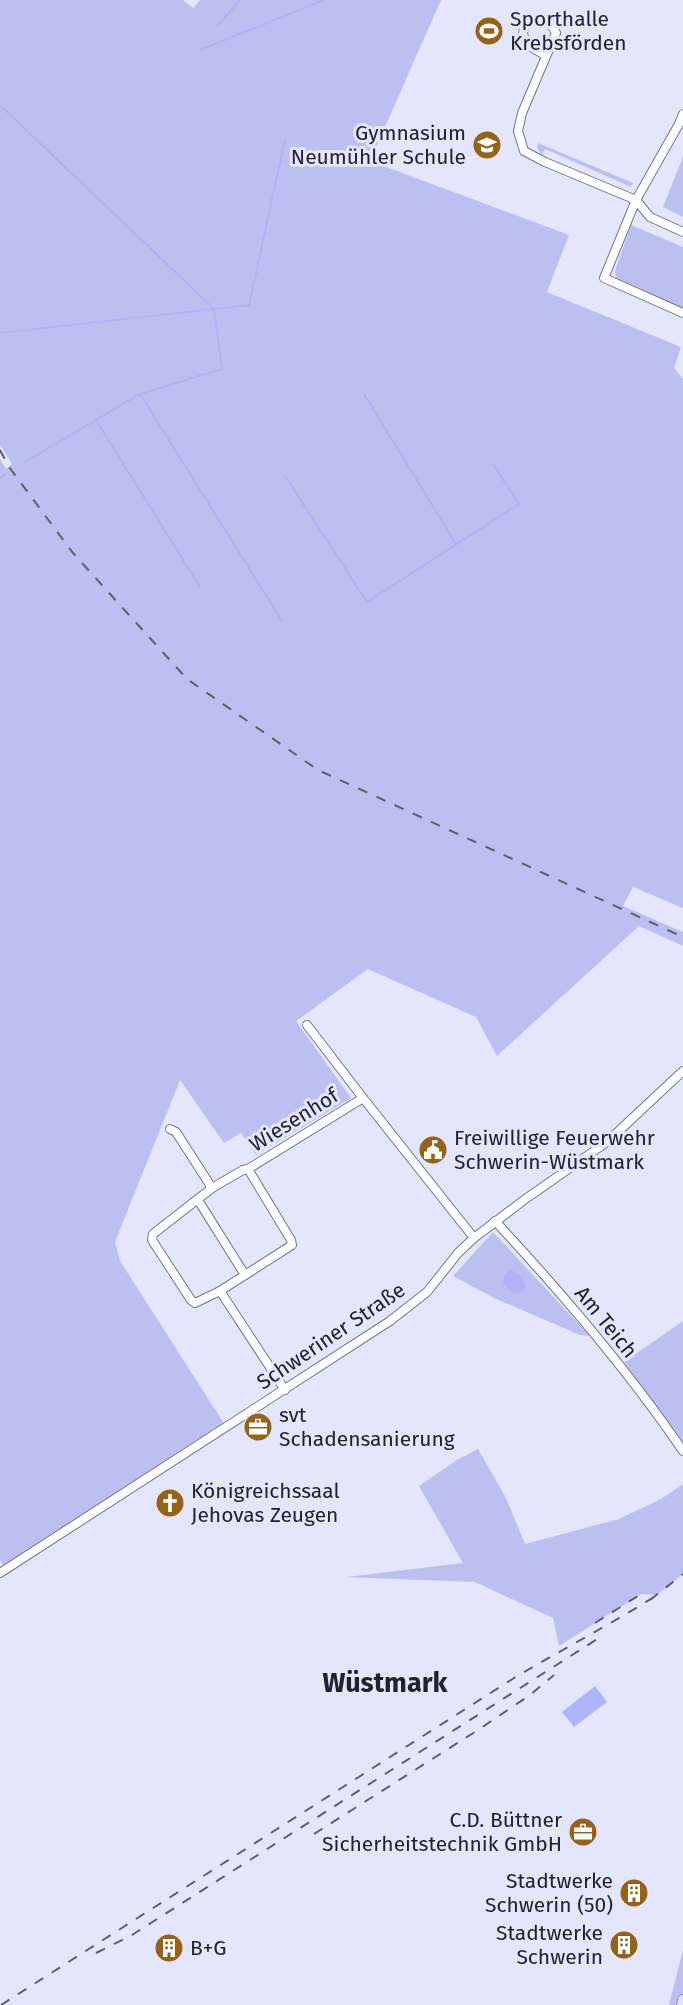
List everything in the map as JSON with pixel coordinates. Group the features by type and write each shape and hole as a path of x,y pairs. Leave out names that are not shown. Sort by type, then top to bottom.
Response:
{"main road":[{"path":"682,2005 683,2000"}],"street":[{"path":"545,55 527,45 523,34 524,25 533,19 543,19 552,25 556,33 522,113 518,131 524,151 636,200 650,217 683,232"},
{"path":"683,114 636,200 604,278 683,313"},
{"path":"307,1025 474,1238"},
{"name":"Schweriner Straße","path":"0,1573 390,1321 427,1292 458,1252 474,1238 607,1142 683,1071"},
{"name":"Wiesenhof","path":"198,1200 157,1230 152,1240 195,1303 200,1303 292,1245 248,1169 363,1098"},
{"path":"171,1129 176,1132 212,1188"},
{"path":"245,1275 198,1200 212,1188 248,1169"},
{"name":"Am Teich","path":"495,1221 542,1271 611,1354 683,1451"},
{"path":"220,1291 285,1390"}],"shaded area":[{"path":"0,0 183,0 193,8 200,0 441,0 370,161 569,235 547,292 681,347 674,368 683,379 683,908 633,887 623,906 683,932 683,946 639,926 497,1056 476,1017 368,969 296,1021 351,1098 256,1155 241,1133 224,1143 180,1080 115,1242 120,1261 227,1428 6,1569 0,1560 0,459 6,469 12,464 0,445"},
{"path":"538,143 633,183 631,187 545,149 542,155 537,148"},
{"path":"683,157 683,217 663,207"},
{"path":"631,225 683,247 683,308 616,278 615,271"},
{"path":"493,1232 590,1336 580,1335 494,1298 453,1276"},
{"path":"510,1269 521,1276 526,1286 523,1291 514,1294 503,1284 504,1275"},
{"path":"683,1321 683,1442 624,1362"},
{"path":"478,1449 505,1496 525,1544 619,1519 661,1499 683,1484 683,1574 657,1595 641,1594 559,1646 553,1618 475,1582 346,1577 463,1563 419,1486 457,1460"},
{"path":"595,1686 607,1702 574,1727 562,1712"},
{"path":"683,1950 683,2005 669,2005"}],"waterway":[{"path":"218,25 240,0"},
{"path":"200,50 324,0"},
{"path":"0,105 214,309 222,369 140,394 25,462"},
{"path":"0,333 249,305 285,140"},
{"path":"140,394 282,621"},
{"path":"364,394 456,544"},
{"path":"96,420 200,587"},
{"path":"285,476 367,602 519,504 493,464"},
{"path":"0,478 6,474"}],"railway":[{"path":"0,450 9,467 73,553 187,679 318,770 683,937"},
{"path":"650,1600 683,1574"},
{"path":"595,1623 641,1594"},
{"path":"1,2005 514,1678 657,1595"},
{"path":"96,1953 132,1935 602,1636"},
{"path":"314,1834 478,1730 530,1695 554,1675"}],"place":[{"name":"Sporthalle Krebsförden","path":"489,31"},
{"name":"Gymnasium Neumühler Schule","path":"487,145"},
{"name":"Freiwillige Feuerwehr Schwerin-Wüstmark","path":"433,1150"},
{"name":"svt Schadensanierung","path":"258,1427"},
{"name":"Königreichssaal Jehovas Zeugen","path":"170,1503"},
{"name":"C.D. Büttner Sicherheitstechnik GmbH","path":"583,1832"},
{"name":"Stadtwerke Schwerin (50)","path":"634,1893"},
{"name":"Stadtwerke Schwerin","path":"624,1945"},
{"name":"B+G","path":"169,1948"}],"district":[{"name":"Wüstmark","path":"385,1683"}]}
